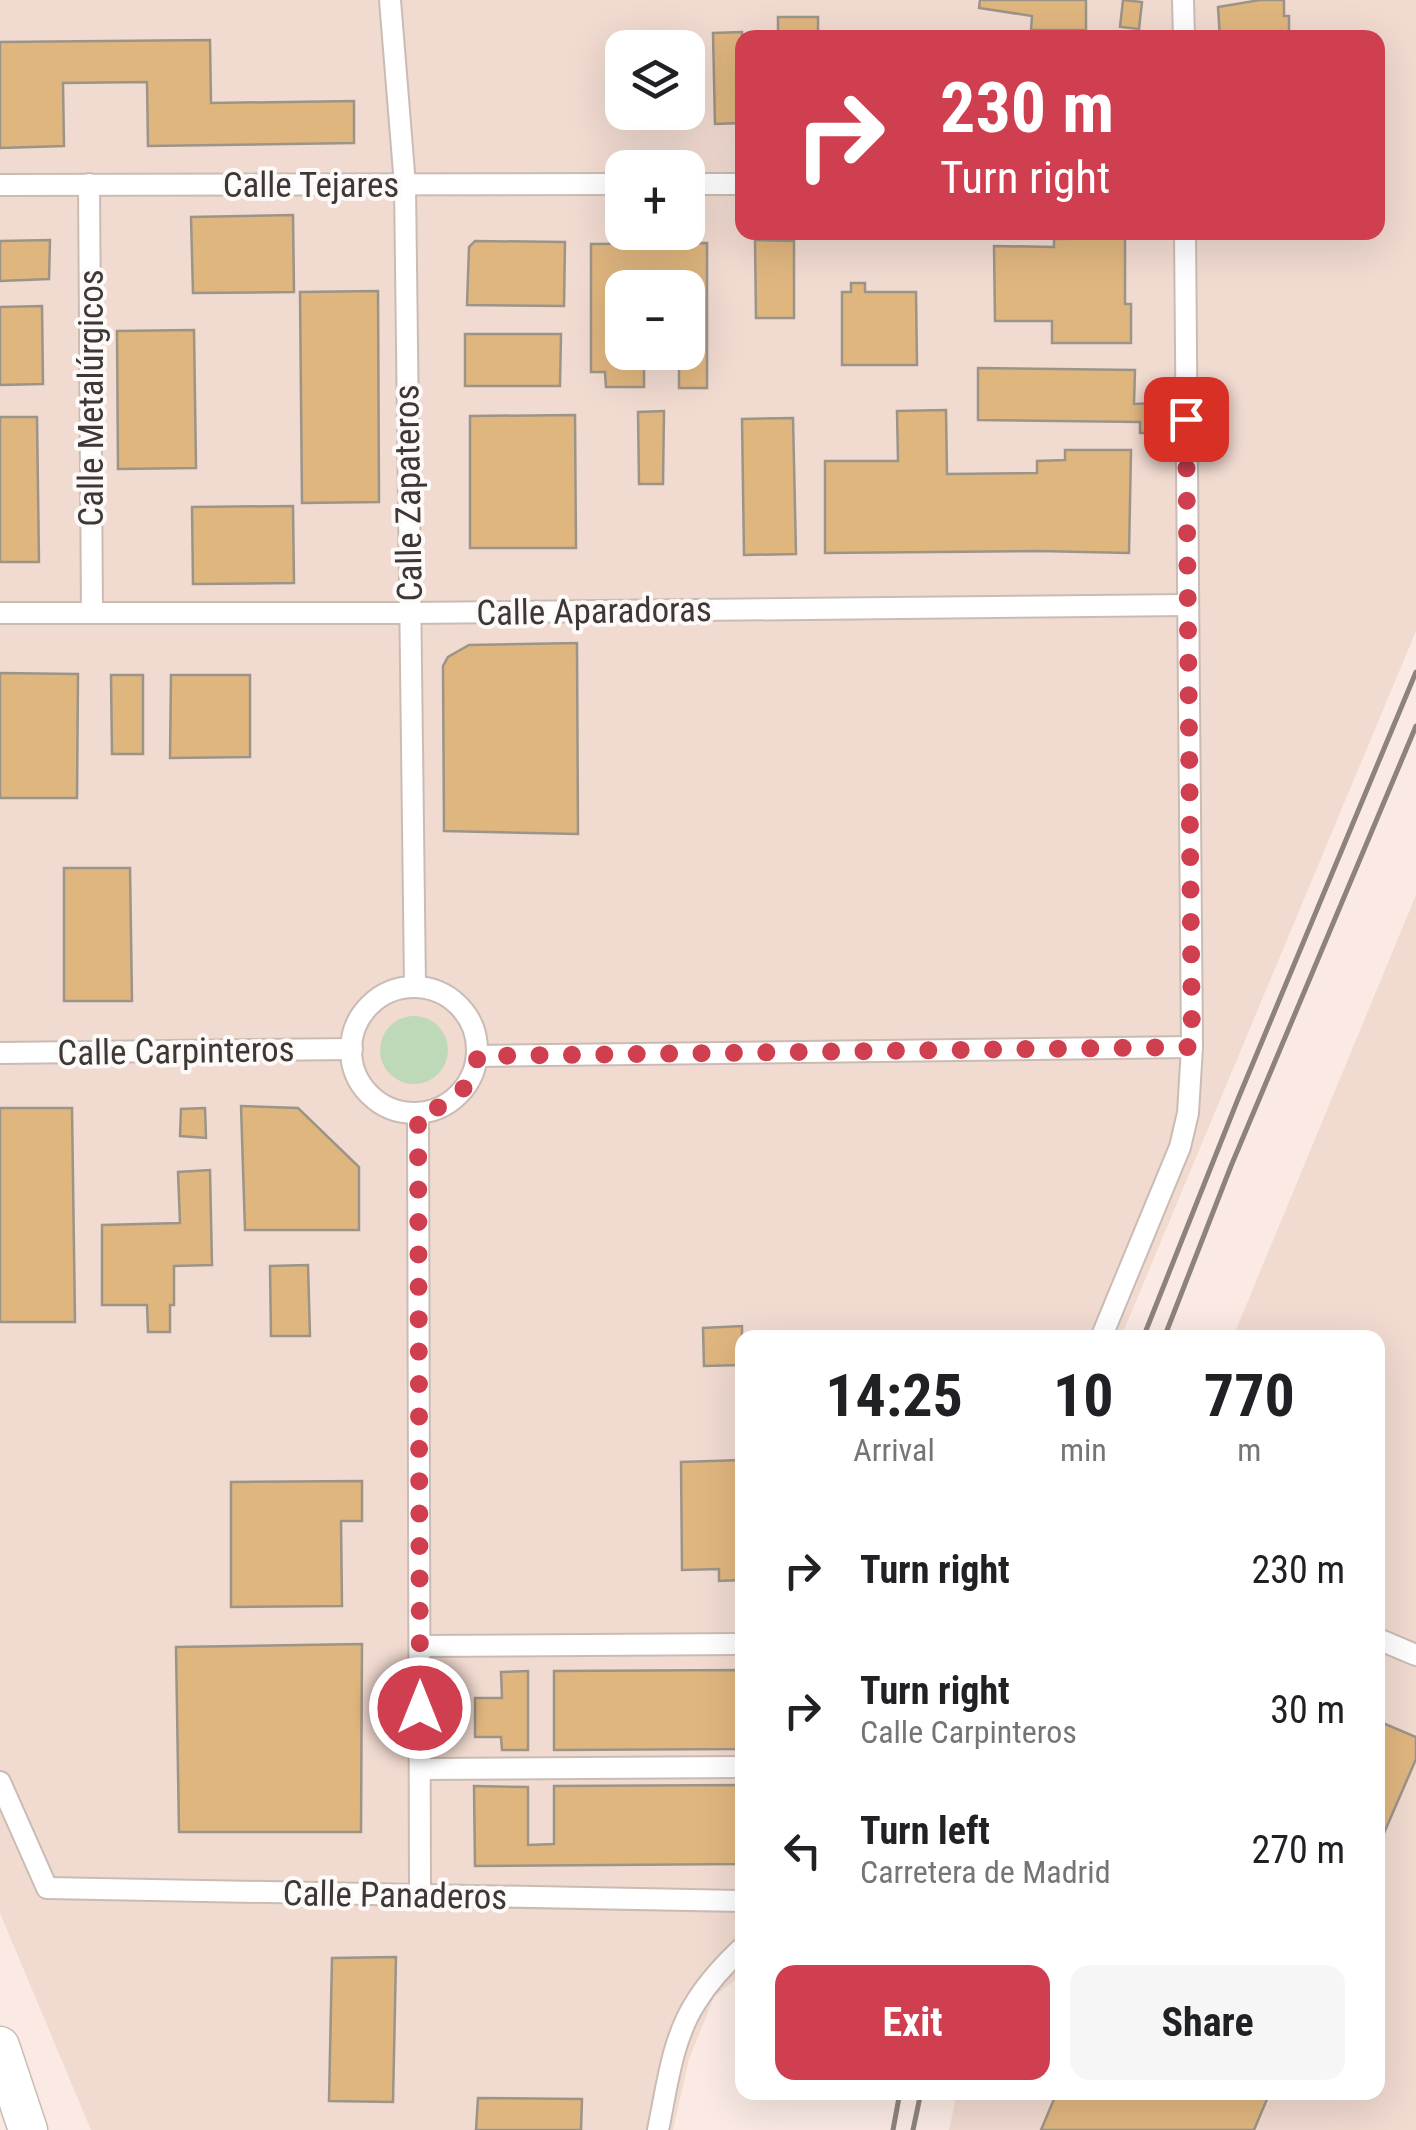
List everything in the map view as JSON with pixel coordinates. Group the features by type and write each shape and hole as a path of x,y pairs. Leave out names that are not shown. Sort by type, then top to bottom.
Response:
{"highway":[{"path":"0,2046 28,2130"}],"street":[{"name":"Calle Zapateros","path":"390,0 405,185 415,986"},
{"path":"1184,0 1184,30"},
{"name":"Calle Metalúrgicos","path":"89,184 92,612"},
{"name":"Calle Tejares","path":"0,185 605,184"},
{"path":"705,184 735,184"},
{"path":"1104,1330 1180,1147 1188,1114 1192,1047 1185,240"},
{"name":"Calle Aparadoras","path":"0,612 410,614 1188,605"},
{"path":"415,986 436,990 454,1000 468,1016 476,1035 478,1056 473,1074 452,1102 418,1113 397,1111 378,1101 363,1086 353,1067 352,1049 356,1027 365,1010 379,997 415,986"},
{"path":"478,1056 1192,1047"},
{"name":"Calle Carpinteros","path":"0,1053 352,1049"},
{"path":"418,1113 420,1895"},
{"path":"1385,1642 1416,1656"},
{"path":"420,1646 735,1644"},
{"path":"420,1768 735,1767"},
{"name":"Calle Panaderos","path":"0,1782 47,1888 735,1901"},
{"path":"658,2130 676,2047 694,2005 735,1955"}],"shaded area":[{"path":"0,0 1416,0 1416,631 1124,1330 735,1330 735,1980 714,1997 689,2059 673,2130 91,2130 0,1913"},
{"path":"1416,895 1416,2130 949,2130 955,2100 1385,2100 1385,1330 1236,1330"}],"green space":[{"path":"414,1016 438,1026 448,1050 438,1074 414,1084 390,1074 380,1050 390,1026"}],"building":[{"path":"980,0 1086,0 1086,30 1031,30 1032,16 979,8"},
{"path":"1123,0 1142,2 1139,29 1120,27"},
{"path":"1284,0 1289,30 1219,30 1218,7"},
{"path":"778,17 818,17 818,30 778,30"},
{"path":"735,32 735,123 715,124 713,33"},
{"path":"210,40 211,103 354,101 354,143 148,146 147,82 63,83 64,146 0,148 0,42"},
{"path":"293,215 294,292 193,293 191,217"},
{"path":"50,240 49,279 0,281 0,241"},
{"path":"755,240 794,241 794,318 756,318"},
{"path":"1054,240 1125,240 1125,304 1131,304 1131,343 1052,343 1052,321 995,321 994,246 1054,247"},
{"path":"475,241 565,242 564,306 467,305 469,247"},
{"path":"707,243 707,388 679,388 679,370 705,370 705,270 605,270 605,370 644,370 644,387 606,387 605,372 591,372 591,244 605,244 605,250 705,250"},
{"path":"851,283 865,283 865,292 916,292 917,365 842,365 842,292 851,292"},
{"path":"378,291 379,502 302,503 300,292"},
{"path":"42,306 43,384 0,385 0,307"},
{"path":"194,330 196,468 118,469 117,331"},
{"path":"465,334 561,334 560,386 465,386"},
{"path":"978,368 1135,370 1134,404 1155,403 1155,433 1140,433 1140,422 978,420"},
{"path":"946,410 947,474 1037,473 1037,461 1065,460 1065,450 1131,450 1129,553 825,553 825,461 898,461 897,411"},
{"path":"664,411 663,484 639,484 638,412"},
{"path":"575,415 576,548 470,548 470,416"},
{"path":"0,417 37,417 39,562 0,562"},
{"path":"793,418 796,554 744,555 742,419"},
{"path":"293,506 294,583 193,584 192,507"},
{"path":"577,643 578,834 444,831 443,666 448,657 469,645"},
{"path":"0,673 78,674 77,798 0,798"},
{"path":"111,675 143,675 143,754 112,754"},
{"path":"171,675 250,675 250,757 170,758"},
{"path":"64,868 130,868 132,1001 64,1001"},
{"path":"241,1106 298,1108 359,1167 359,1230 245,1230"},
{"path":"0,1108 72,1108 75,1322 0,1322"},
{"path":"205,1108 206,1138 180,1136 181,1109"},
{"path":"210,1170 212,1265 174,1266 170,1332 148,1332 147,1305 102,1305 102,1225 180,1223 178,1172"},
{"path":"308,1265 310,1336 271,1336 270,1266"},
{"path":"742,1326 742,1330 735,1330 735,1365 704,1366 703,1328"},
{"path":"735,1460 735,1580 719,1581 719,1569 682,1570 681,1462"},
{"path":"362,1481 362,1521 341,1521 342,1606 231,1607 231,1482"},
{"path":"362,1644 361,1832 179,1832 176,1647"},
{"path":"735,1670 735,1749 554,1750 554,1671"},
{"path":"528,1671 528,1750 502,1750 501,1737 475,1737 475,1698 502,1698 501,1672"},
{"path":"1385,1724 1416,1737 1416,1759 1385,1831"},
{"path":"735,1785 735,1864 475,1866 474,1786 528,1787 528,1845 554,1844 554,1786"},
{"path":"396,1957 393,2102 329,2101 332,1958"},
{"path":"478,2098 582,2099 581,2130 476,2130"},
{"path":"1054,2100 1267,2100 1254,2130 1041,2130"}],"railway":[{"path":"1146,1330 1416,672"},
{"path":"1167,1330 1231,1166 1416,726"},
{"path":"893,2130 899,2100"},
{"path":"913,2130 919,2100"}],"route":[{"path":"420,1708 418,1113 452,1102 473,1074 478,1056 1192,1047 1186,419"}]}
